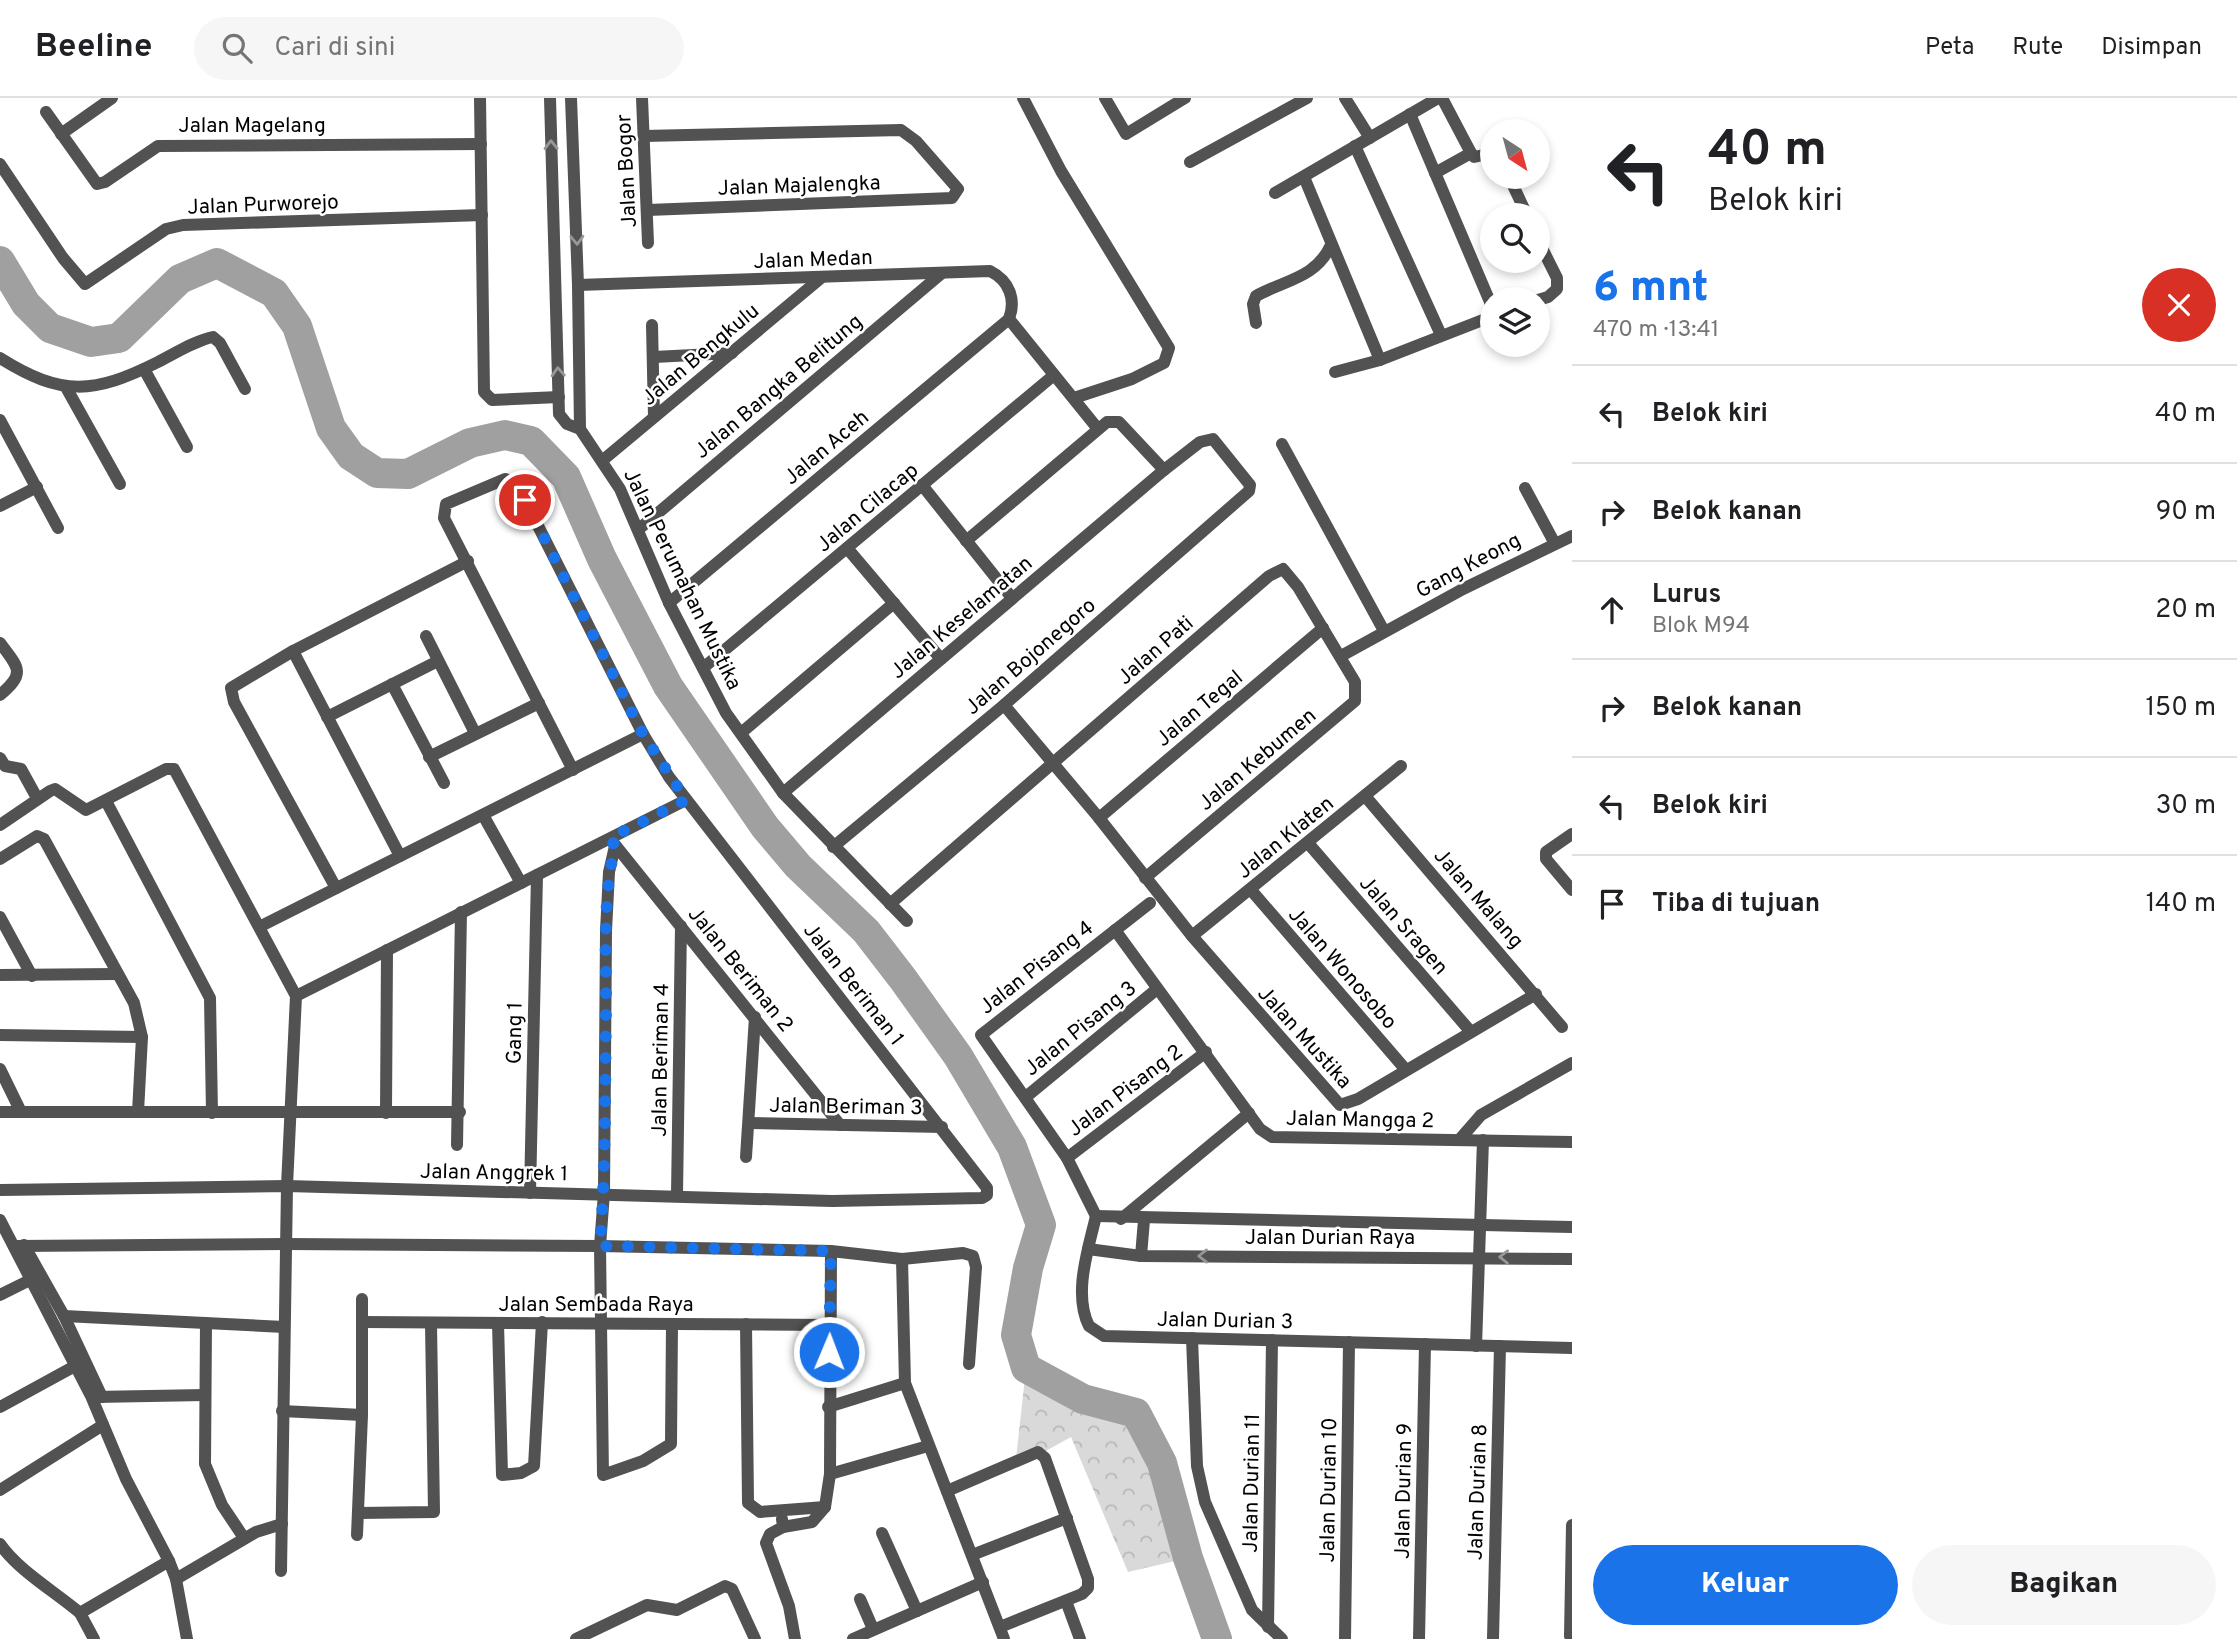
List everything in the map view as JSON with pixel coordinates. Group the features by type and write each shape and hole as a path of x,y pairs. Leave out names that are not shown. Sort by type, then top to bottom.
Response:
{"street":[{"path":"61,134 112,98"},
{"path":"480,98 484,392 492,400 559,397"},
{"name":"Jalan Perumahan Mustika","path":"550,98 559,414 563,420 580,429 603,460 639,529 669,603 741,733 783,793 907,921"},
{"path":"571,98 579,285 580,429"},
{"name":"Jalan Bogor","path":"642,98 648,243"},
{"path":"1023,98 1061,171 1169,348 1164,363 1132,379 1074,398"},
{"path":"1105,98 1126,134 1185,98"},
{"path":"1190,162 1279,104 1307,98"},
{"path":"1345,98 1370,138"},
{"path":"1275,193 1440,98 1471,153 1474,157 1480,156"},
{"name":"Jalan Magelang","path":"46,112 97,184 158,146 481,144"},
{"path":"1410,114 1484,287"},
{"name":"Jalan Majalengka","path":"644,136 901,130 916,141 957,185 957,194 952,198 648,210"},
{"path":"1355,146 1441,335"},
{"path":"1435,173 1471,153"},
{"name":"Jalan Purworejo","path":"0,164 63,258 85,284 166,229 183,225 482,215"},
{"path":"1304,177 1380,359"},
{"path":"1256,323 1253,304 1256,296 1315,268 1324,260 1331,244"},
{"path":"1550,264 1557,278 1557,289 1550,295"},
{"name":"Jalan Medan","path":"579,285 942,273 995,274 1009,288 1014,304 1009,319"},
{"name":"Jalan Bangka Belitung","path":"639,529 942,273"},
{"name":"Jalan Bengkulu","path":"603,460 821,278"},
{"path":"1009,319 1098,429"},
{"name":"Jalan Aceh","path":"669,603 1009,319"},
{"path":"1335,373 1480,321"},
{"path":"652,326 654,417"},
{"path":"0,358 37,378 67,389 105,383 144,369 203,339 213,337 220,343 245,389"},
{"path":"654,357 732,353"},
{"path":"144,369 187,447"},
{"name":"Jalan Cilacap","path":"703,668 1055,375"},
{"path":"67,389 120,484"},
{"path":"0,420 58,528"},
{"path":"966,541 1107,422 1119,422 1164,470"},
{"name":"Jalan Keselamatan","path":"783,793 1200,442 1213,439 1250,485 1249,491"},
{"path":"1282,444 1384,631"},
{"name":"Jalan Beriman 1","path":"468,561 444,518 443,510 446,504 508,480 525,500 643,734 686,800 942,1128 987,1188 987,1195"},
{"path":"922,485 1012,598"},
{"path":"0,506 37,487"},
{"path":"1525,488 1554,542"},
{"name":"Jalan Bojonegoro","path":"833,847 1004,705 1249,491"},
{"name":"Gang Keong","path":"1345,654 1554,542 1572,536"},
{"path":"847,548 941,659"},
{"path":"336,888 231,695 231,688 293,651 468,561 573,770"},
{"name":"Jalan Kebumen","path":"1145,878 1355,701 1355,682 1345,654 1323,628 1283,569"},
{"name":"Jalan Pati","path":"1053,763 1269,576 1283,569"},
{"path":"741,733 894,603"},
{"name":"Jalan Tegal","path":"1099,818 1323,628"},
{"path":"426,636 475,733"},
{"path":"0,643 17,667 19,675 15,683 0,695"},
{"path":"293,651 400,856"},
{"path":"327,717 438,661"},
{"path":"392,684 444,783"},
{"path":"429,757 539,703"},
{"path":"1004,705 1099,818 1192,936"},
{"path":"261,926 643,734"},
{"path":"0,758 5,766 21,769 37,799"},
{"path":"890,904 1053,763"},
{"name":"Jalan Klaten","path":"1192,936 1401,766"},
{"path":"0,825 55,789 86,810 166,769 174,769 261,926 296,996 287,1186 281,1571"},
{"name":"Jalan Malang","path":"1365,796 1562,1027"},
{"path":"296,996 537,875 613,842 686,800"},
{"path":"106,801 210,998 212,1112"},
{"path":"483,815 521,883"},
{"path":"1572,834 1546,852 1546,859 1572,890"},
{"path":"0,859 37,836 44,839 134,1003 142,1037 138,1112"},
{"path":"613,842 606,931 604,1194 599,1324 602,1472 605,1476 671,1444 672,1324"},
{"name":"Jalan Beriman 2","path":"613,842 841,1125"},
{"name":"Jalan Sragen","path":"1308,843 1471,1032"},
{"name":"Gang 1","path":"530,1193 537,875"},
{"name":"Jalan Wonosobo","path":"1251,890 1406,1070"},
{"name":"Jalan Pisang 4","path":"1027,1096 981,1035 1150,903"},
{"path":"457,1145 460,1112 461,912"},
{"path":"0,917 32,976"},
{"name":"Jalan Beriman 4","path":"677,1195 681,926"},
{"name":"Jalan Mangga 2","path":"1115,930 1260,1129 1272,1137 1572,1142"},
{"name":"Jalan Mustika","path":"1192,936 1340,1105 1348,1105 1406,1070"},
{"path":"386,1112 387,950"},
{"path":"0,975 117,974"},
{"name":"Jalan Pisang 3","path":"1027,1096 1157,989"},
{"path":"1406,1070 1536,994"},
{"name":"Jalan Beriman 3","path":"746,1157 755,1017"},
{"path":"0,1035 142,1037"},
{"name":"Jalan Pisang 2","path":"1067,1158 1206,1052"},
{"path":"1460,1139 1481,1115 1572,1063"},
{"path":"0,1069 20,1110"},
{"path":"1027,1096 1067,1158 1096,1216"},
{"path":"0,1112 460,1112"},
{"path":"1121,1219 1249,1113"},
{"name":"Jalan Beriman 3","path":"748,1123 942,1128"},
{"path":"1476,1346 1478,1225 1483,1140"},
{"name":"Jalan Anggrek 1","path":"0,1190 287,1186 832,1201 982,1198 987,1195"},
{"name":"Jalan Durian Raya","path":"1096,1216 1144,1220 1572,1227"},
{"name":"Jalan Durian 3","path":"1096,1216 1088,1250 1082,1306 1089,1326 1104,1336 1572,1348"},
{"path":"0,1220 64,1316 126,1479 176,1579 187,1639"},
{"path":"1140,1256 1144,1220"},
{"path":"19,1246 600,1246 831,1251 902,1259 963,1253 973,1256 976,1267 969,1364"},
{"path":"19,1246 30,1280 75,1366 96,1397"},
{"name":"Jalan Durian Raya","path":"1088,1250 1140,1256 1572,1259"},
{"path":"795,1639 789,1606 766,1544 770,1534 782,1527 812,1522 825,1507 830,1474 828,1407 831,1251"},
{"path":"902,1259 905,1383 1002,1633 1088,1588 1045,1458 1038,1452 947,1491"},
{"path":"0,1295 30,1280"},
{"path":"357,1535 362,1415 362,1299"},
{"path":"64,1316 284,1327"},
{"name":"Jalan Sembada Raya","path":"363,1322 829,1325"},
{"path":"498,1323 502,1475 521,1473 534,1466 542,1322"},
{"path":"206,1323 205,1464 209,1480 244,1538"},
{"path":"359,1513 434,1512 431,1324"},
{"path":"746,1324 748,1503 760,1512 825,1507"},
{"path":"1192,1338 1197,1466 1205,1502 1252,1610 1282,1639"},
{"name":"Jalan Durian 11","path":"1268,1627 1272,1340"},
{"name":"Jalan Durian 10","path":"1345,1639 1349,1342"},
{"name":"Jalan Durian 9","path":"1419,1639 1425,1344"},
{"name":"Jalan Durian 8","path":"1493,1639 1500,1346"},
{"path":"0,1407 75,1366"},
{"path":"828,1407 905,1383"},
{"path":"96,1397 205,1395"},
{"path":"282,1411 362,1415"},
{"path":"0,1490 103,1424"},
{"path":"830,1474 928,1446"},
{"path":"781,1512 782,1527"},
{"path":"972,1555 1067,1518"},
{"path":"176,1579 244,1538 282,1524"},
{"path":"1569,1637 1572,1525"},
{"path":"882,1534 917,1611"},
{"path":"0,1544 13,1560 53,1588 79,1613 94,1639"},
{"path":"79,1613 169,1561"},
{"path":"853,1639 983,1583"},
{"path":"576,1639 647,1605 677,1610 724,1586 732,1589 755,1639"},
{"path":"860,1599 873,1629"},
{"path":"1066,1601 1080,1639"}],"green space":[{"path":"1026,1368 1083,1399 1136,1413 1162,1463 1188,1558 1128,1572 1071,1437 1015,1468"}],"waterway":[{"path":"0,261 26,304 50,328 91,342 119,338 180,279 217,263 274,293 297,326 331,428 351,456 377,473 408,474 470,443 505,435 531,441 566,477 602,559 668,686 765,827 798,866 866,931 903,979 958,1056 1012,1147 1041,1225 1028,1268 1016,1335 1026,1368 1083,1399 1136,1413 1162,1463 1188,1558 1217,1639"}],"route":[{"path":"525,500 643,734 686,800 610,838 615,846 609,872 606,931 604,1194 600,1246 831,1251 829,1352"}]}
